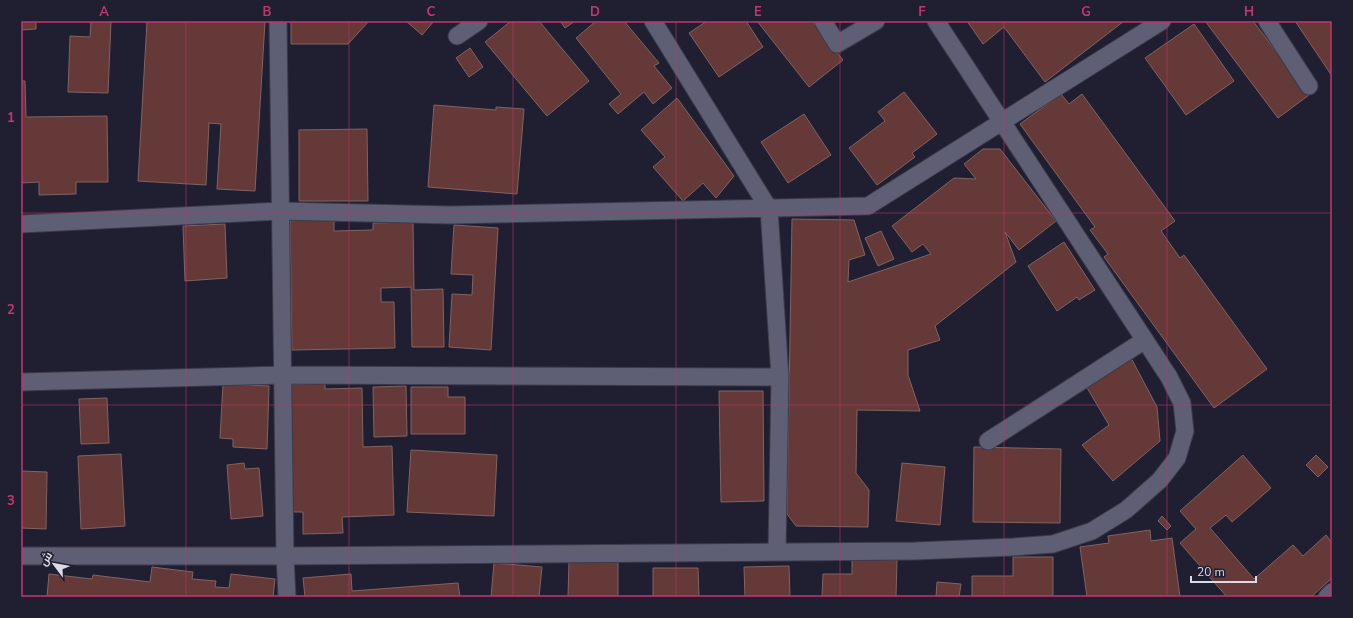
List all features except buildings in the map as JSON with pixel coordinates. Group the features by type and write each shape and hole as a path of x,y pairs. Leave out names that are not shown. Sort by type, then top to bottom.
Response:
{"street":[{"path":"278,21 285,556 287,597"},
{"path":"457,36 479,21"},
{"path":"653,21 769,209 780,376 777,551"},
{"path":"823,21 838,44 876,21"},
{"path":"21,556 285,556 915,551 1053,544 1092,532 1126,510 1160,480 1177,458 1185,431 1182,402 1169,377 936,21"},
{"path":"21,224 281,211 450,215 868,206 1162,21"},
{"path":"1267,21 1309,86"},
{"path":"988,441 1144,340"},
{"path":"21,382 283,375 780,376"},
{"path":"1327,597 1332,592"}]}
